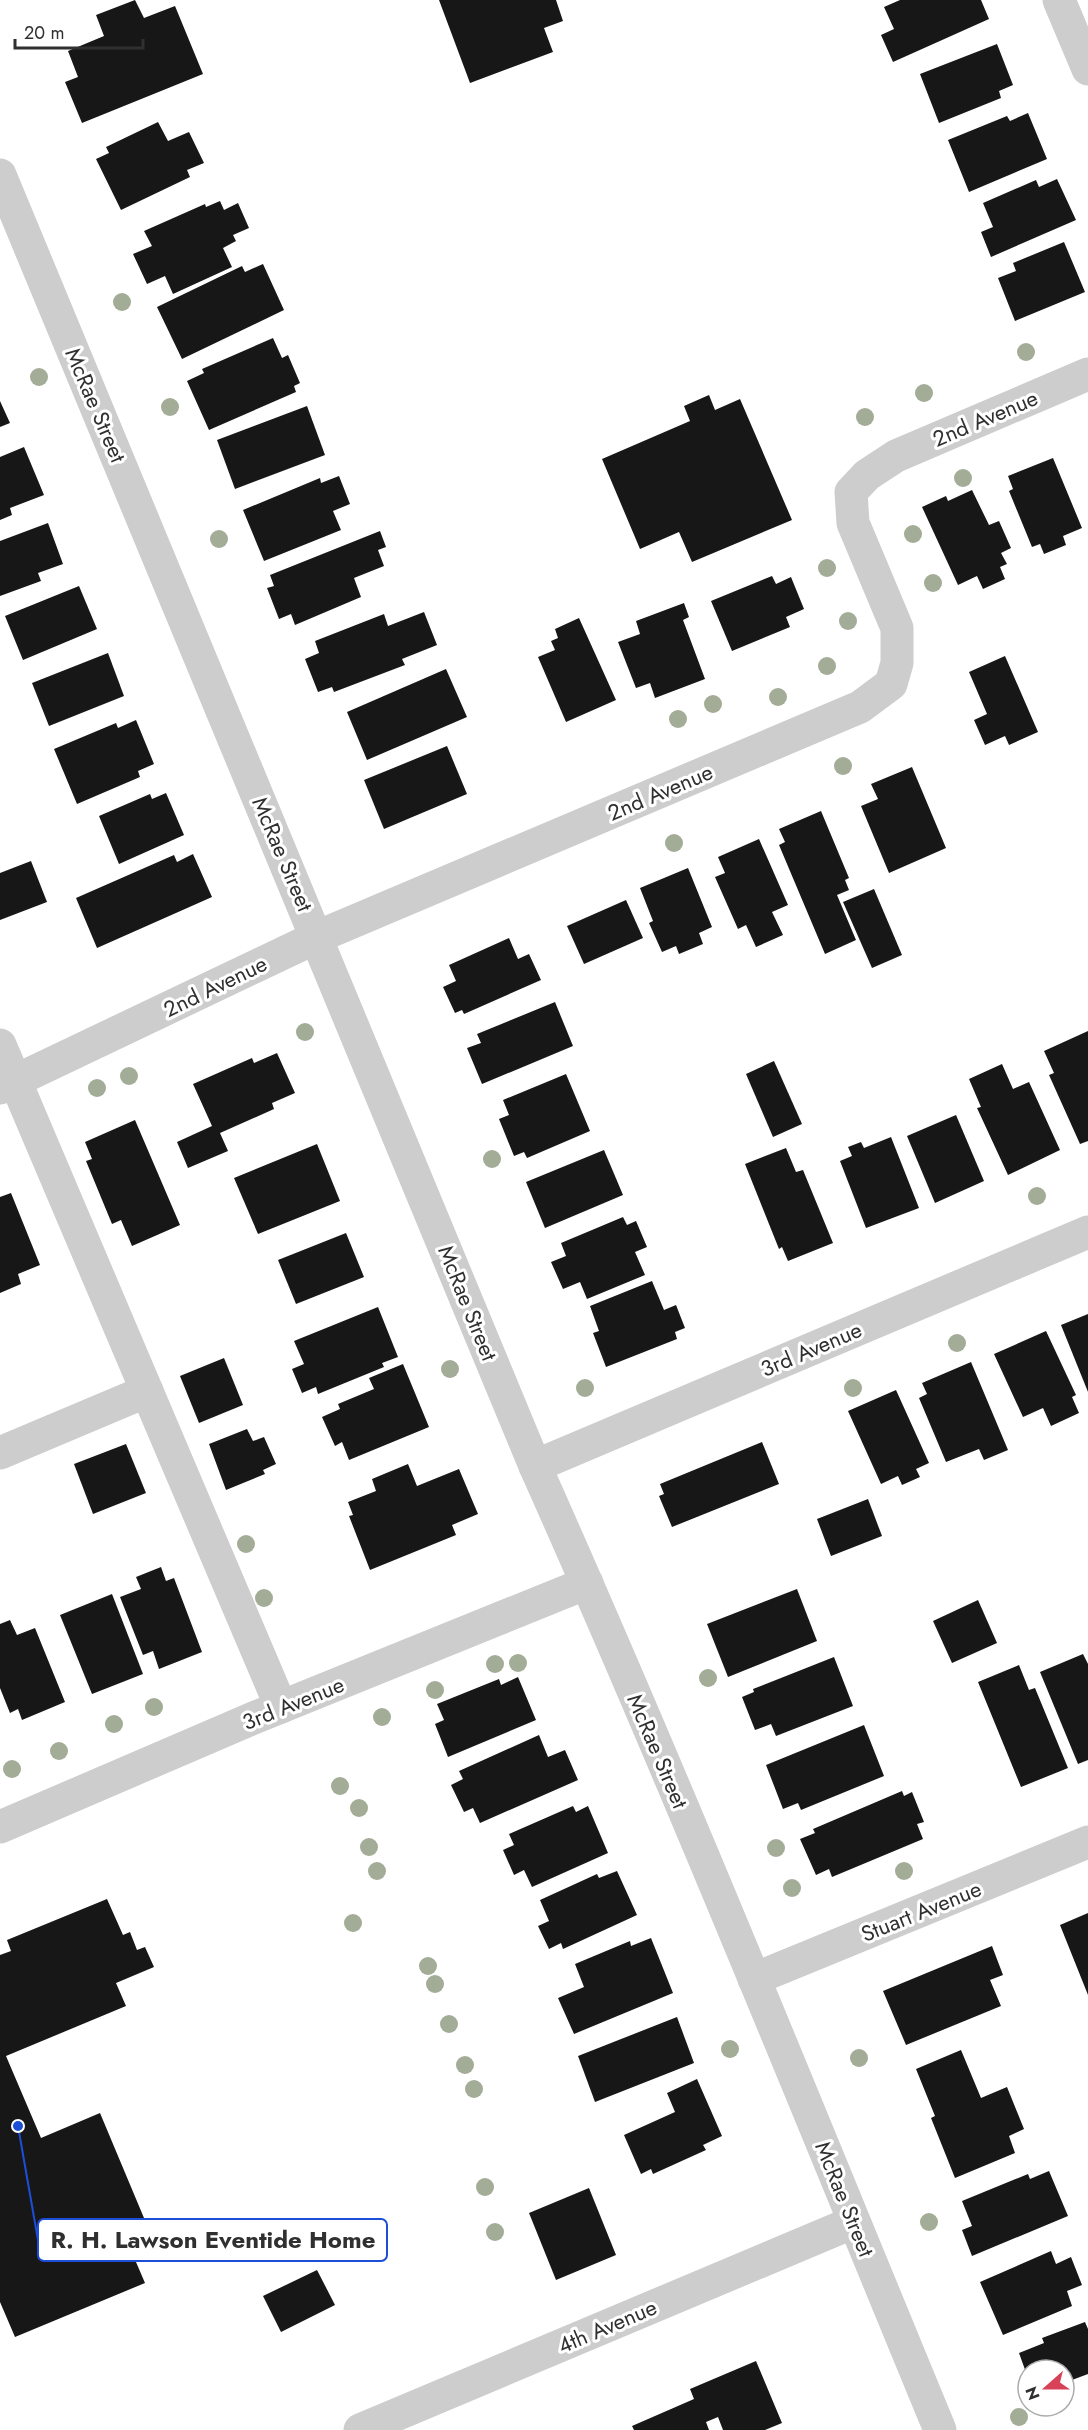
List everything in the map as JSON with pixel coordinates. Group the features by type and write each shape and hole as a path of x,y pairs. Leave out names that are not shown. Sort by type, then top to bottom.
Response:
{"street":[{"path":"1059,0 1088,69"},
{"name":"McRae Street","path":"0,175 535,1466 587,1583 754,1979 940,2430"},
{"name":"2nd Avenue","path":"8,1084 317,937 860,707 891,684 897,663 897,628 853,523 851,492 867,475 896,456 1088,374"},
{"path":"0,1045 8,1084 147,1392 281,1707"},
{"name":"3rd Avenue","path":"535,1466 1088,1232"},
{"path":"0,1453 147,1392"},
{"name":"3rd Avenue","path":"0,1827 281,1707 587,1583"},
{"name":"Stuart Avenue","path":"754,1979 1088,1842"},
{"name":"4th Avenue","path":"360,2430 854,2222"}],"building":[{"path":"135,0 144,18 175,6 203,74 82,123 65,82 78,77 68,51 104,36 96,15"},
{"path":"439,0 556,0 563,21 544,28 553,52 470,83"},
{"path":"900,0 981,0 989,19 893,62 881,35 894,29 884,7"},
{"path":"997,44 1013,85 999,91 1001,98 939,123 920,74"},
{"path":"1028,113 1047,159 969,192 948,140 1007,116 1010,121"},
{"path":"158,122 168,141 189,132 204,163 187,170 190,177 121,210 96,159 109,153 106,147"},
{"path":"1057,179 1076,220 991,257 981,232 993,227 983,203 1036,180 1039,187"},
{"path":"220,201 224,210 238,203 249,228 233,235 236,241 223,248 232,267 173,294 165,276 147,284 133,254 152,246 144,231 205,204 206,207"},
{"path":"1064,242 1085,292 1015,321 998,278 1016,271 1013,263"},
{"path":"263,264 284,310 182,359 157,307 242,266 245,272"},
{"path":"273,338 282,358 288,355 300,383 294,386 296,392 209,430 187,381 204,373 202,369"},
{"path":"709,395 715,410 740,399 792,520 692,562 679,532 640,549 602,459 690,421 684,406"},
{"path":"0,401 10,423 0,427"},
{"path":"307,406 325,455 235,489 217,440"},
{"path":"24,447 44,495 10,508 12,515 0,520 0,457"},
{"path":"1053,458 1082,528 1063,536 1066,545 1044,554 1040,544 1032,547 1009,491 1013,489 1008,476"},
{"path":"339,476 350,504 333,511 341,530 264,561 243,510 320,478 321,483"},
{"path":"972,490 989,525 999,521 1011,548 1001,553 1007,564 1000,567 1005,579 983,589 977,576 958,585 922,507 946,496 948,501"},
{"path":"48,523 63,564 38,573 41,581 0,596 0,541"},
{"path":"380,531 386,547 378,550 384,566 354,578 361,597 295,625 291,614 279,619 267,588 274,586 270,575"},
{"path":"772,576 776,584 791,577 804,609 786,617 790,627 732,651 711,601"},
{"path":"79,586 97,629 23,660 5,616"},
{"path":"684,603 689,617 683,620 705,679 655,698 650,683 636,688 618,642 640,634 636,621"},
{"path":"424,612 437,645 402,659 405,665 334,692 332,687 318,692 305,659 319,653 315,641 384,614 388,626"},
{"path":"579,618 616,700 566,722 538,657 555,650 551,641 558,638 555,629"},
{"path":"108,653 124,696 49,726 32,683"},
{"path":"1005,656 1038,732 1009,745 1005,736 985,745 974,720 987,714 969,672"},
{"path":"446,669 467,717 367,760 347,712"},
{"path":"136,720 154,764 138,771 140,777 77,804 54,749 116,723 118,728"},
{"path":"447,746 467,794 384,829 364,780"},
{"path":"912,767 946,848 889,873 861,806 878,799 871,784"},
{"path":"166,793 184,835 119,864 99,816 150,794 152,799"},
{"path":"821,811 849,878 845,880 849,890 837,895 856,940 825,954 779,845 785,842 779,829"},
{"path":"759,839 788,905 772,912 783,935 756,947 746,925 738,929 715,877 725,873 718,857"},
{"path":"193,854 212,897 97,948 76,898 174,855 177,862"},
{"path":"31,861 47,902 0,920 0,873"},
{"path":"688,868 712,927 699,933 703,944 679,954 676,946 662,952 649,923 653,921 640,888"},
{"path":"874,889 902,955 872,968 843,902"},
{"path":"626,900 643,938 584,964 567,926"},
{"path":"509,938 518,959 529,954 541,980 464,1014 462,1010 455,1013 443,987 456,981 449,965"},
{"path":"555,1002 573,1046 482,1084 467,1048 481,1043 477,1034"},
{"path":"1088,1031 1088,1141 1080,1144 1049,1075 1054,1073 1044,1051"},
{"path":"277,1053 295,1093 272,1103 274,1109 220,1133 228,1151 188,1168 177,1142 212,1126 193,1084 252,1058 254,1063"},
{"path":"774,1061 802,1124 773,1137 746,1074"},
{"path":"1002,1064 1013,1089 1029,1082 1060,1150 1008,1175 977,1108 981,1107 969,1079"},
{"path":"566,1074 590,1131 527,1158 524,1152 514,1156 499,1119 509,1115 503,1100"},
{"path":"956,1115 984,1181 935,1203 907,1136"},
{"path":"135,1120 180,1225 132,1246 121,1220 112,1224 86,1161 92,1159 85,1142"},
{"path":"891,1137 919,1208 866,1228 840,1161 852,1156 848,1147 861,1142 864,1148"},
{"path":"317,1144 340,1201 258,1234 234,1178"},
{"path":"786,1148 796,1172 803,1170 833,1243 788,1261 782,1247 779,1249 745,1164"},
{"path":"604,1150 623,1195 545,1228 526,1182"},
{"path":"11,1193 40,1265 18,1274 21,1284 0,1293 0,1197"},
{"path":"623,1217 627,1225 636,1221 647,1247 635,1252 645,1275 587,1299 580,1282 563,1289 551,1262 566,1256 561,1243"},
{"path":"346,1233 364,1277 296,1304 278,1260"},
{"path":"652,1281 664,1310 676,1305 685,1328 675,1332 677,1339 606,1367 593,1333 599,1331 590,1306"},
{"path":"378,1307 398,1357 382,1363 384,1367 318,1394 316,1387 302,1393 292,1369 304,1364 294,1341"},
{"path":"1088,1314 1088,1392 1061,1325"},
{"path":"1046,1331 1076,1395 1072,1397 1079,1413 1051,1426 1043,1408 1023,1417 994,1354"},
{"path":"224,1358 243,1405 199,1423 180,1376"},
{"path":"971,1362 1008,1450 984,1460 979,1449 946,1462 919,1398 927,1394 922,1383"},
{"path":"403,1364 429,1427 349,1460 342,1442 335,1446 322,1417 340,1409 338,1404 374,1389 369,1378"},
{"path":"896,1390 929,1463 916,1469 920,1477 902,1485 898,1476 881,1484 848,1411"},
{"path":"247,1429 253,1441 264,1437 276,1464 263,1470 265,1474 226,1490 209,1444"},
{"path":"762,1442 779,1484 672,1527 659,1496 664,1494 660,1484"},
{"path":"126,1444 146,1493 93,1514 74,1464"},
{"path":"408,1464 417,1486 459,1469 478,1514 452,1525 456,1535 370,1570 349,1516 353,1515 348,1502 376,1491 372,1479"},
{"path":"868,1499 882,1536 831,1556 817,1519"},
{"path":"161,1567 166,1581 174,1578 202,1652 159,1669 153,1651 143,1655 120,1597 141,1589 136,1577"},
{"path":"797,1589 817,1641 728,1677 707,1624"},
{"path":"112,1594 143,1674 92,1694 60,1615"},
{"path":"978,1600 997,1643 952,1663 933,1621"},
{"path":"10,1620 17,1635 35,1628 65,1702 22,1720 18,1709 10,1713 0,1688 0,1624"},
{"path":"1083,1654 1088,1664 1088,1760 1078,1764 1040,1672"},
{"path":"834,1657 853,1706 776,1736 771,1724 755,1730 742,1697 754,1692 753,1689"},
{"path":"1019,1665 1029,1690 1035,1688 1068,1768 1021,1787 978,1682"},
{"path":"518,1677 536,1720 448,1757 435,1724 444,1720 437,1704 499,1679 501,1685"},
{"path":"864,1725 884,1776 801,1810 798,1803 783,1809 766,1765"},
{"path":"539,1735 548,1757 565,1750 578,1780 480,1823 473,1808 464,1812 451,1785 463,1779 459,1771"},
{"path":"902,1791 904,1796 912,1792 924,1822 917,1824 923,1839 832,1877 829,1869 816,1875 800,1839 815,1833 813,1829"},
{"path":"573,1806 576,1812 588,1806 608,1853 532,1887 524,1870 514,1875 503,1850 514,1845 509,1834"},
{"path":"617,1871 637,1915 563,1949 561,1943 549,1949 538,1926 549,1921 540,1900 597,1874 599,1878"},
{"path":"107,1899 123,1935 130,1932 137,1950 145,1947 154,1967 116,1983 126,2006 6,2056 41,2138 100,2113 144,2218 121,2227 145,2283 15,2337 0,2302 0,1955 11,1951 7,1940"},
{"path":"1088,1913 1088,1995 1060,1925"},
{"path":"651,1938 673,1993 574,2034 558,1998 584,1987 575,1964 630,1941 631,1946"},
{"path":"992,1946 1003,1975 990,1980 1001,2006 906,2045 883,1991"},
{"path":"677,2017 694,2063 595,2102 578,2056"},
{"path":"961,2050 981,2098 1007,2087 1024,2129 1009,2136 1015,2153 955,2178 931,2118 935,2116 916,2069"},
{"path":"697,2079 722,2136 703,2145 706,2150 653,2174 651,2169 641,2174 624,2135 675,2112 667,2093"},
{"path":"1049,2171 1068,2216 972,2256 962,2230 972,2226 962,2201 1028,2174 1030,2179"},
{"path":"589,2188 616,2255 556,2280 529,2213"},
{"path":"1051,2251 1056,2264 1071,2257 1082,2285 1067,2291 1072,2306 1003,2335 980,2282"},
{"path":"317,2270 335,2305 281,2332 263,2296"},
{"path":"1085,2322 1088,2329 1088,2374 1076,2378 1076,2358 1021,2358 1019,2353 1044,2343 1042,2338"},
{"path":"756,2361 782,2423 765,2430 723,2430 718,2417 706,2422 709,2430 634,2430 632,2426 694,2399 690,2389"}],"place":[{"name":"R. H. Lawson Eventide Home","path":"18,2126"}]}
